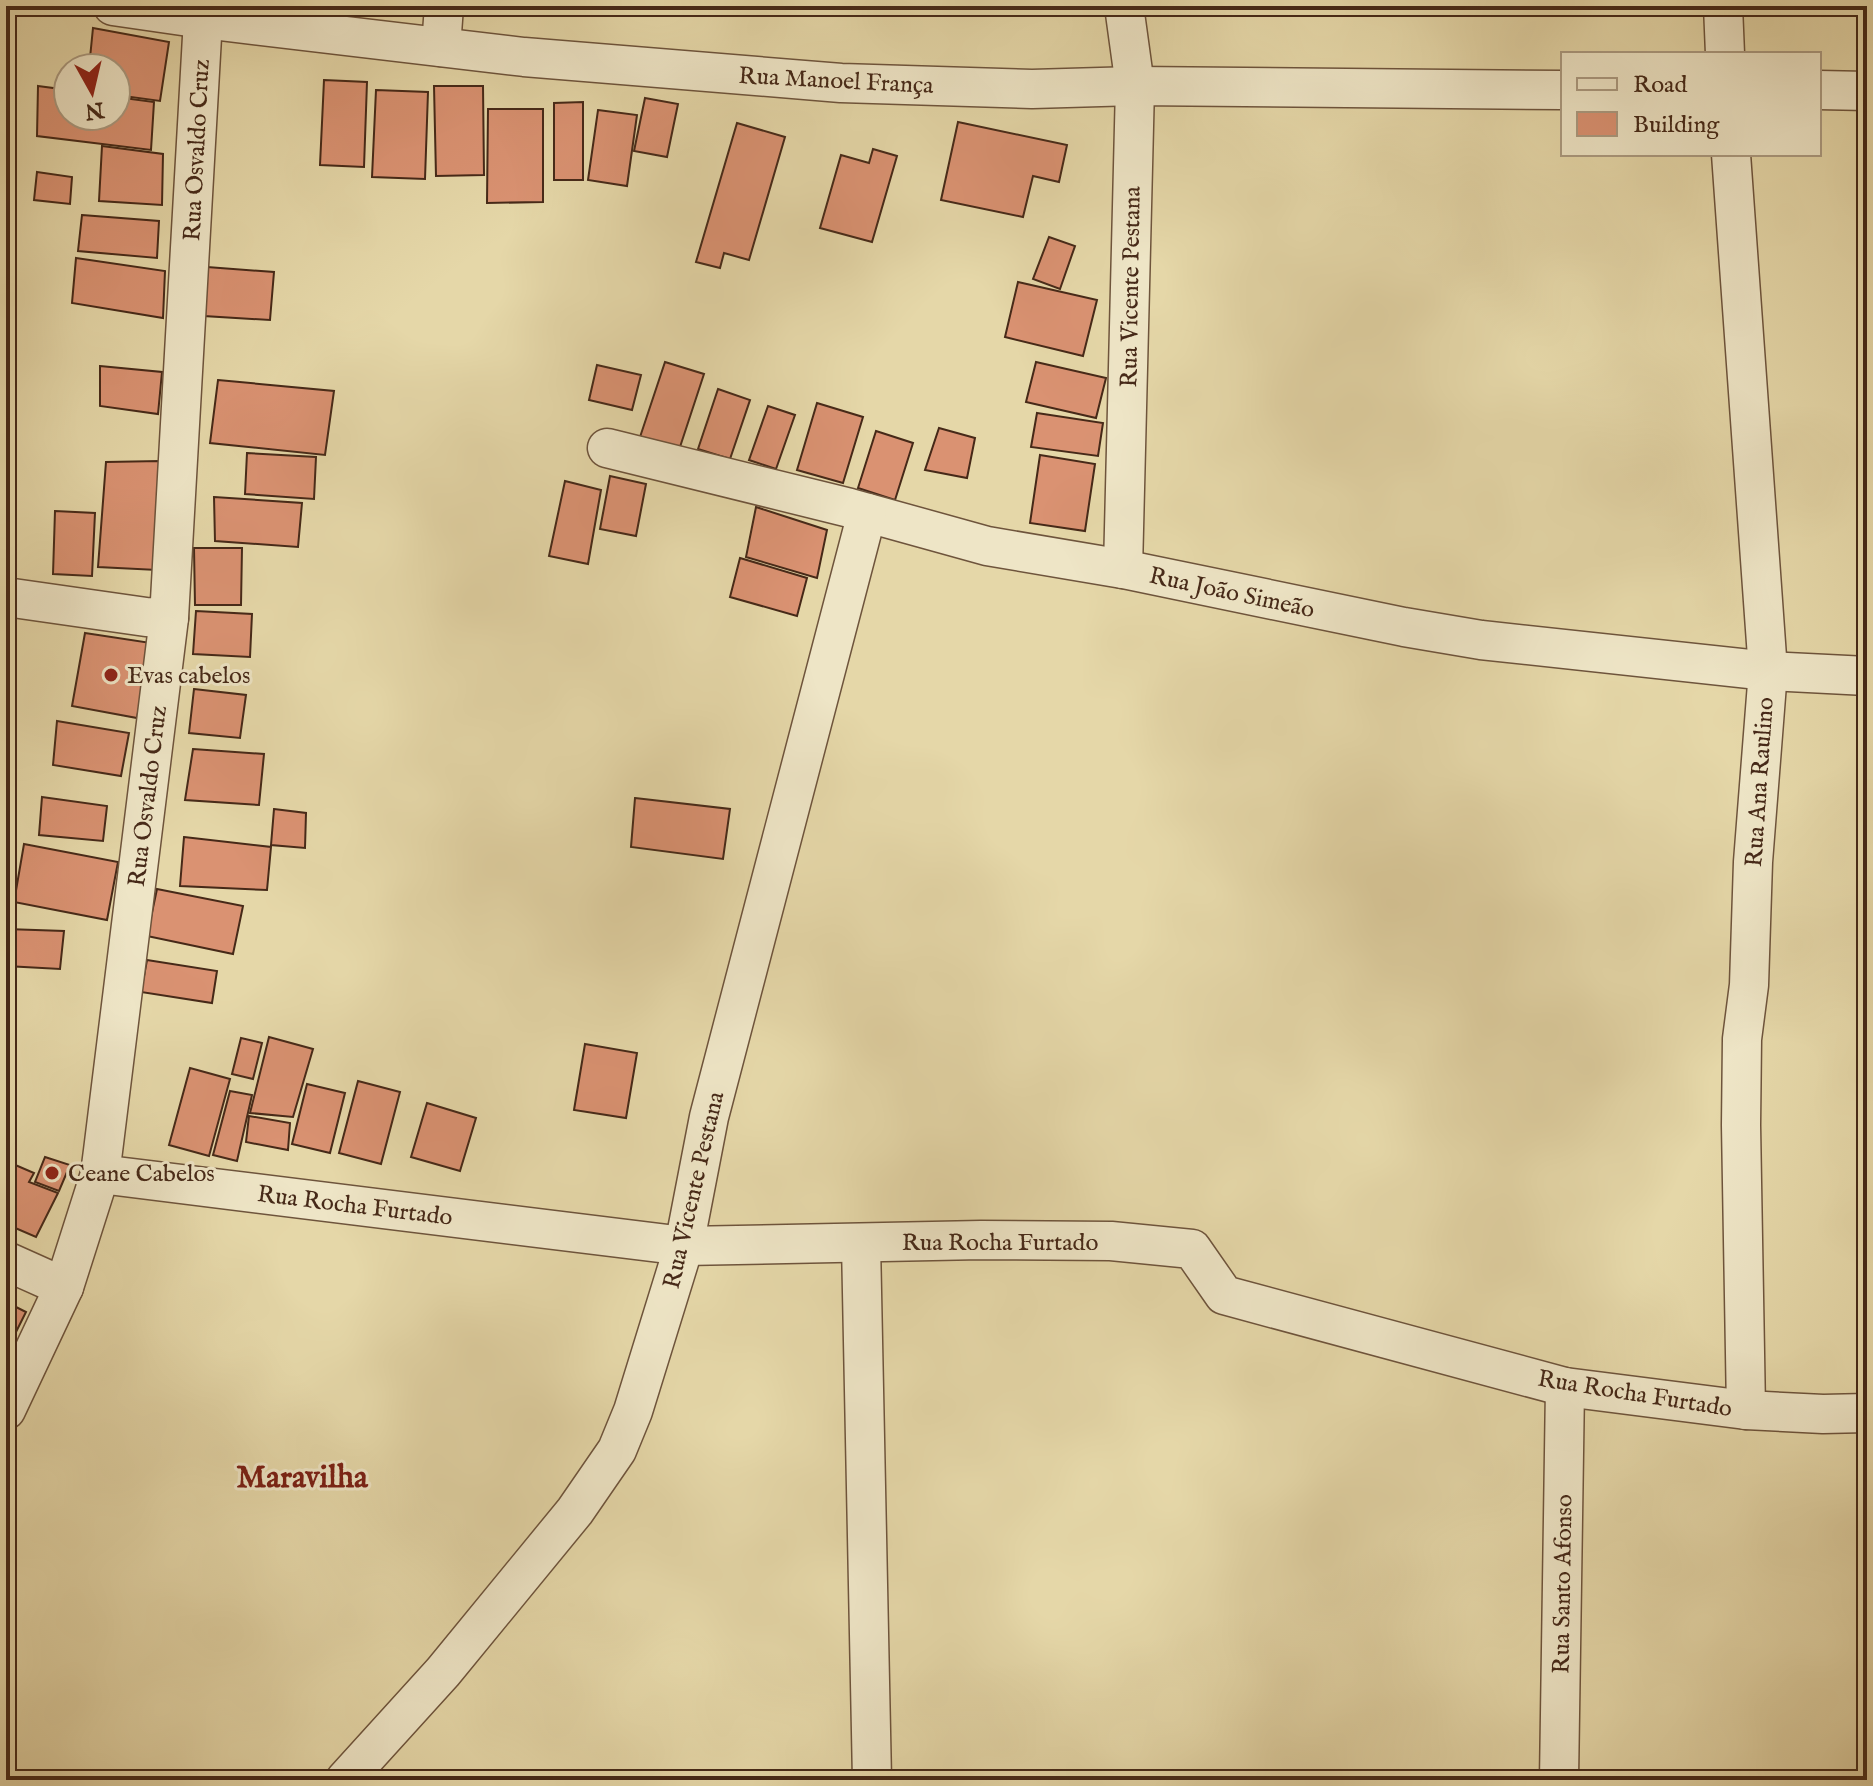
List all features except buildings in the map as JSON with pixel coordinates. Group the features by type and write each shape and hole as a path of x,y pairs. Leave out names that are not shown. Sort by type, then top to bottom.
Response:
{"street":[{"name":"Rua Manoel França","path":"113,6 540,58 841,83 1002,89 1135,86 1561,90"},
{"path":"441,47 444,6"},
{"name":"Rua Vicente Pestana","path":"1123,569 1135,86 1124,6"},
{"path":"1723,6 1725,52"},
{"name":"Rua Osvaldo Cruz","path":"6,1410 64,1287 100,1174 169,618 203,19"},
{"path":"1821,90 1867,91"},
{"name":"Rua Ana Raulino","path":"1731,156 1768,671 1753,862 1749,985 1742,1039 1746,1410"},
{"name":"Rua João Simeão","path":"607,448 850,508 987,546 1123,569 1404,627 1481,640 1768,671 1867,676"},
{"name":"Rua Vicente Pestana","path":"345,1780 443,1672 575,1511 617,1450 633,1411 684,1246 709,1117 867,513"},
{"path":"6,597 169,618"},
{"name":"Rua Rocha Furtado","path":"100,1174 684,1246 981,1240 1111,1241 1192,1249 1224,1295 1565,1387 1746,1410 1867,1413"},
{"path":"861,1243 872,1780"},
{"path":"6,1261 64,1287"},
{"name":"Rua Santo Afonso","path":"1559,1780 1565,1387"}],"place":[{"name":"Evas cabelos","path":"111,675"},
{"name":"Ceane Cabelos","path":"52,1173"}],"district":[{"name":"Maravilha","path":"302,1476"}]}
